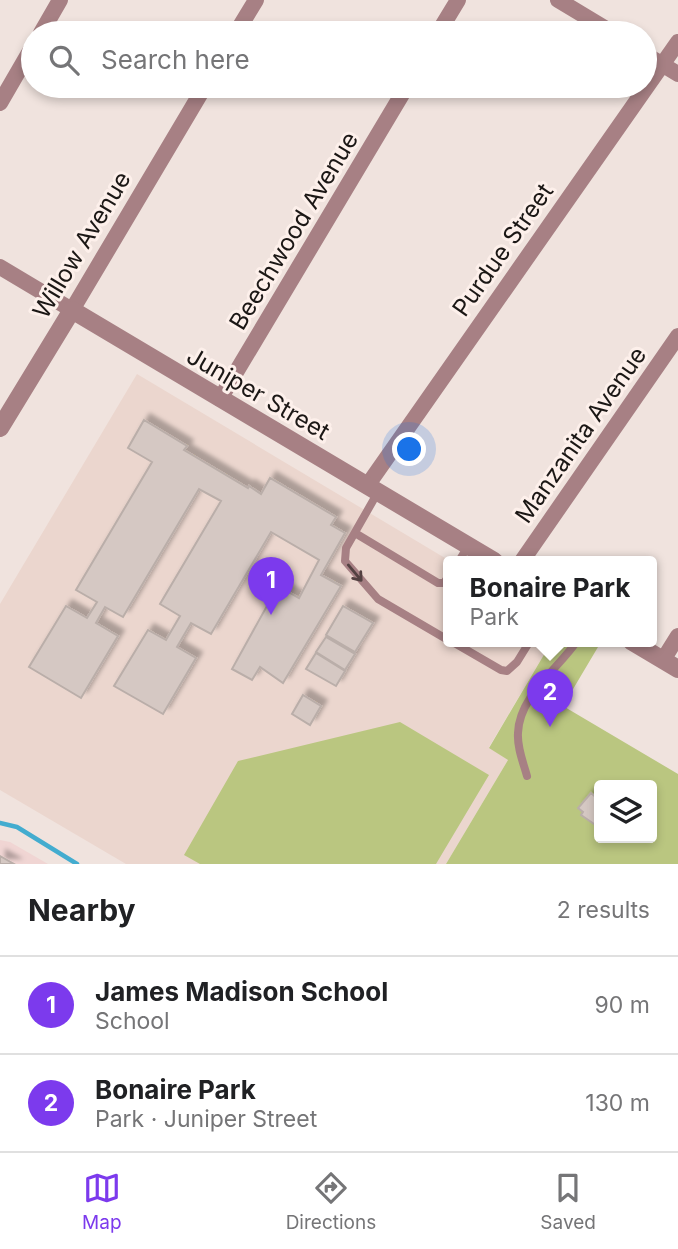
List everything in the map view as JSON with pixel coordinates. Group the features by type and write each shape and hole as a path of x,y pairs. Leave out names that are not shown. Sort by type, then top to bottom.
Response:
{"street":[{"path":"48,21 60,0"},
{"path":"243,21 256,0"},
{"path":"445,21 458,0"},
{"path":"558,0 593,21"},
{"name":"Purdue Street","path":"657,70 678,41"},
{"path":"0,103 7,75 21,59"},
{"path":"657,62 678,74"},
{"name":"Willow Avenue","path":"0,428 198,98"},
{"name":"Beechwood Avenue","path":"220,399 400,98"},
{"name":"Purdue Street","path":"372,489 638,98"},
{"name":"Juniper Street","path":"0,267 372,489 463,553"},
{"name":"Manzanita Avenue","path":"525,556 678,335"},
{"path":"641,647 670,665 678,636"}],"lane":[{"path":"372,489 355,533 345,548 345,561 373,595 443,636"},
{"path":"355,533 438,583 443,583"},
{"path":"462,647 507,671 517,662 526,647"},
{"path":"527,776 518,734 520,719 528,702 573,647"}],"shaded area":[{"path":"137,374 443,557 443,647 548,647 489,747 508,760 446,864 126,864 0,790 0,604"},
{"path":"0,840 10,842 48,864 0,864"}],"green space":[{"path":"548,647 598,647 563,706 678,774 678,864 446,864 508,760 489,748"},
{"path":"400,722 489,775 436,864 200,864 184,855 238,761"}],"building":[{"path":"144,420 187,446 184,450 261,494 270,478 336,517 331,525 345,533 321,575 341,586 283,683 260,667 252,680 232,669 278,586 299,598 319,560 271,532 211,634 191,623 177,647 196,658 163,714 114,686 148,630 166,640 180,616 160,604 221,501 199,489 123,617 105,607 96,623 118,636 81,698 29,667 66,606 87,618 97,602 76,590 152,462 128,448"},
{"path":"343,606 373,623 355,652 326,635"},
{"path":"326,637 355,654 345,670 316,652"},
{"path":"316,653 345,671 336,686 306,669"},
{"path":"303,695 321,706 310,725 292,714"},
{"path":"591,793 594,796 594,824 581,815 583,812 578,808"},
{"path":"0,856 14,864 0,864"}],"waterway":[{"path":"0,823 17,827 77,864"}],"place":[{"name":"James Madison School","path":"271,615"},
{"name":"Bonaire Park","path":"550,727"}]}
